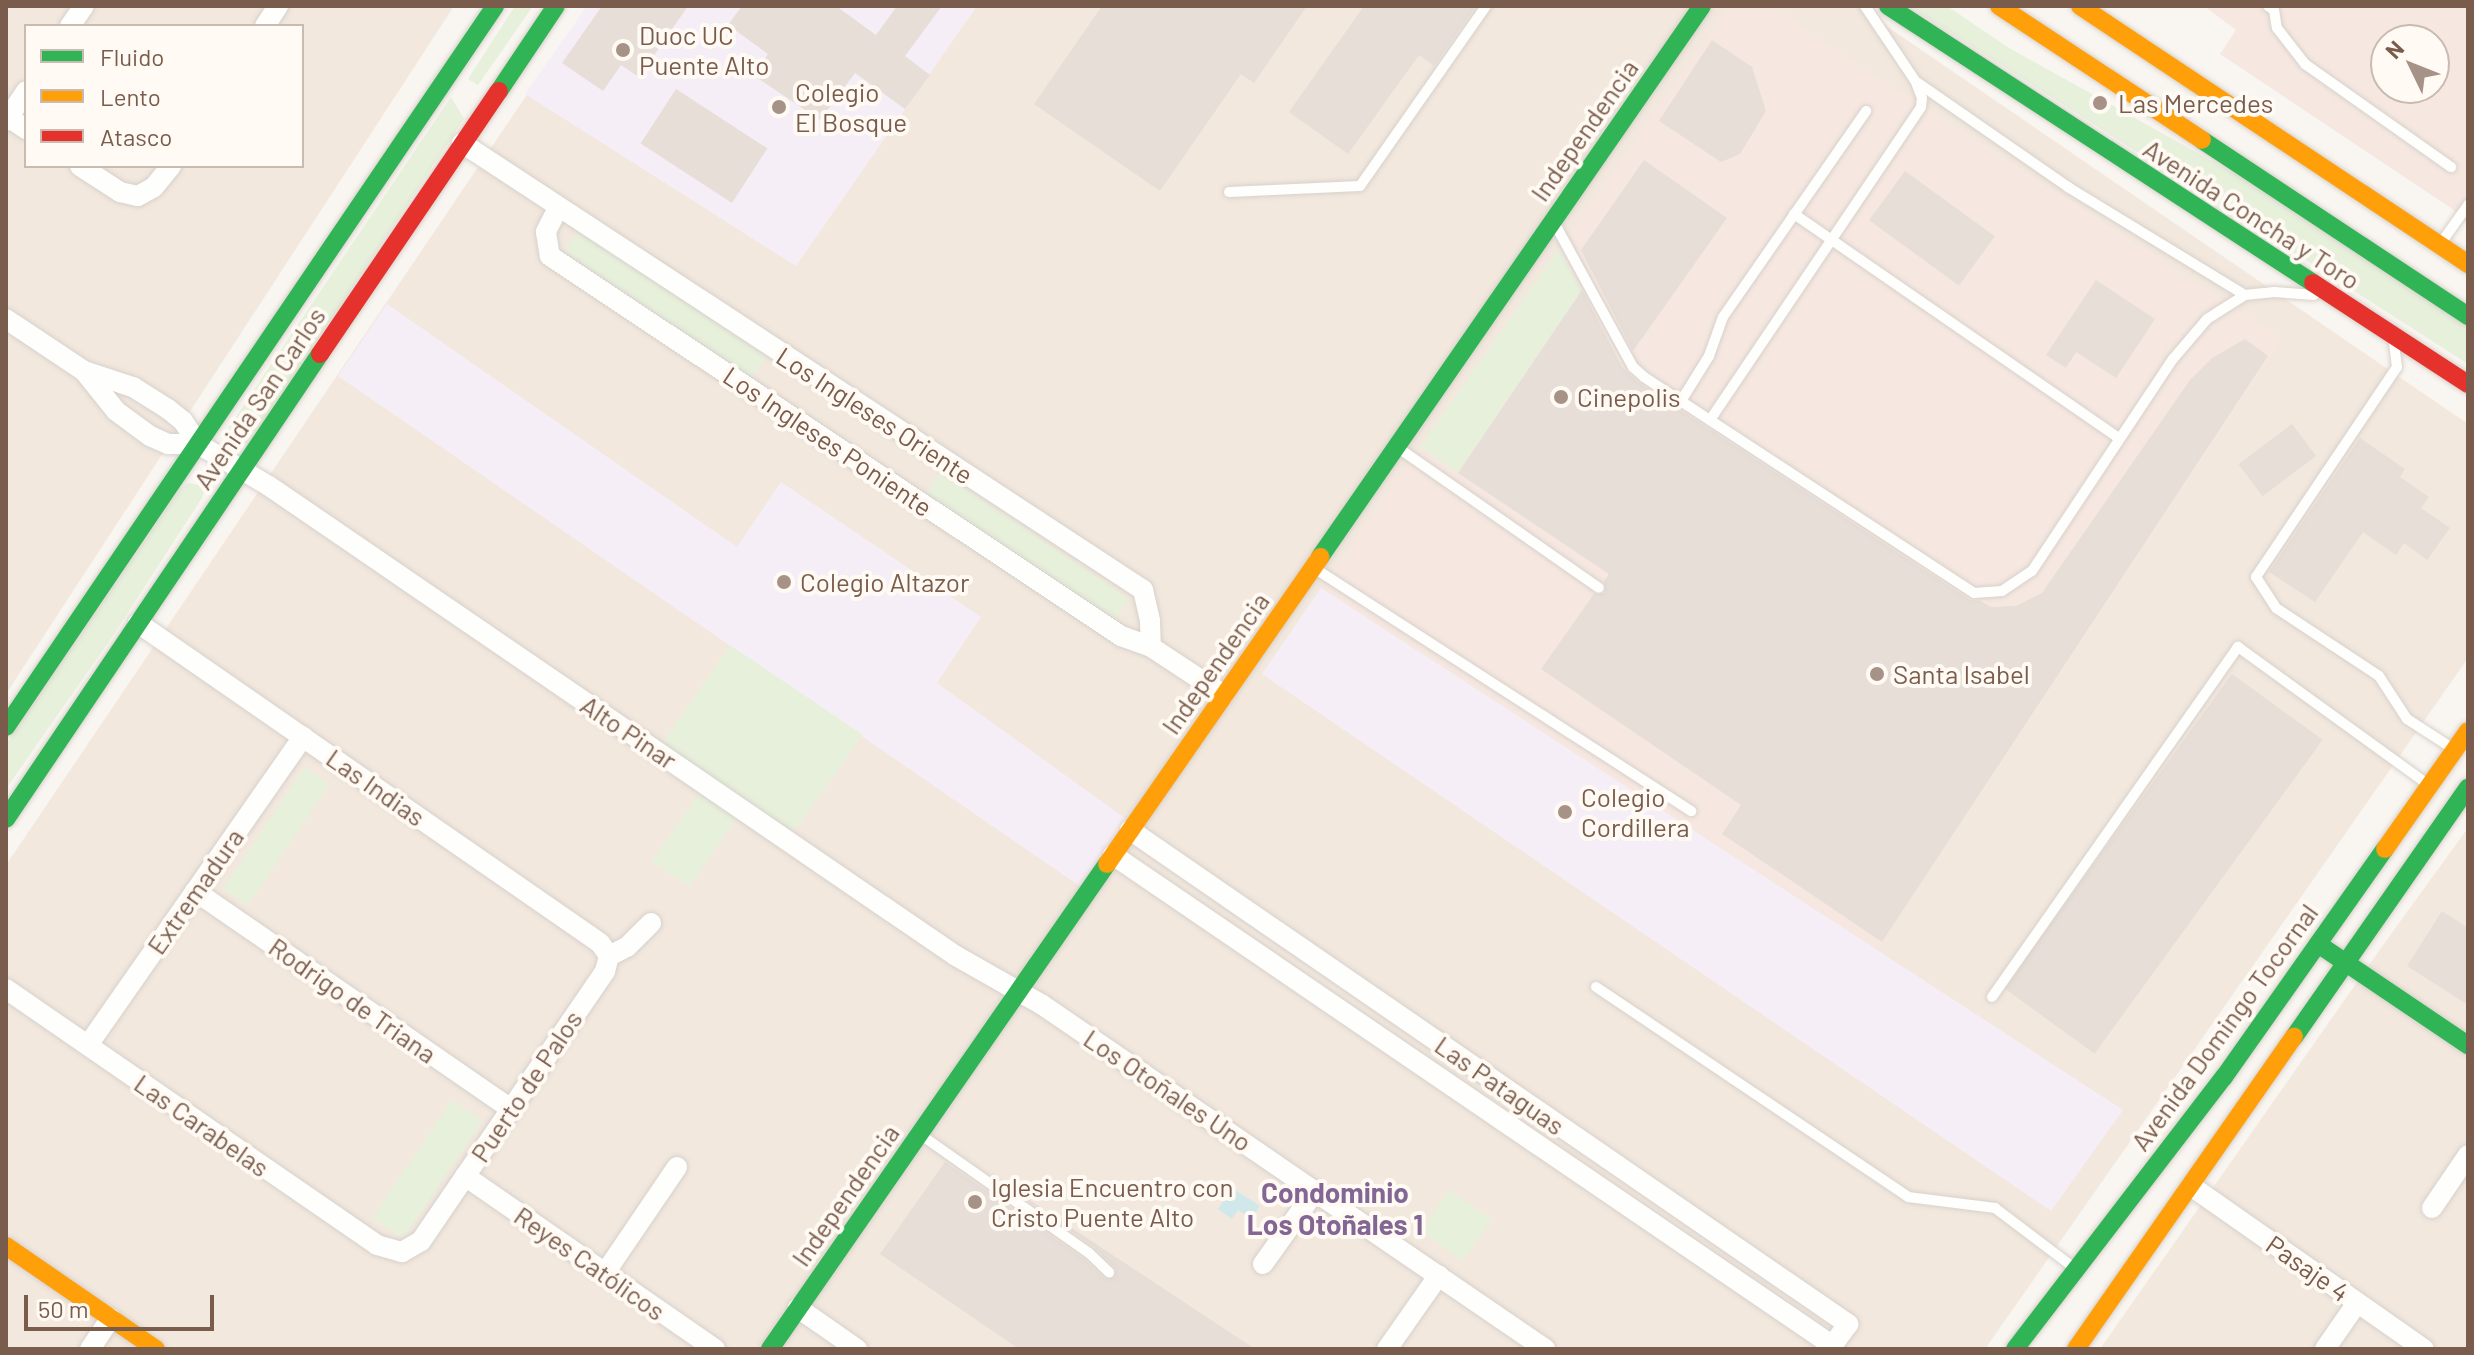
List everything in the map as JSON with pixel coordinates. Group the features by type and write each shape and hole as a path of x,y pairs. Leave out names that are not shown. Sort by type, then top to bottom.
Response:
{"main road":[{"name":"Avenida San Carlos","path":"6,727 495,6"},
{"name":"Avenida San Carlos","path":"6,819 556,6"},
{"name":"Independencia","path":"770,1349 1702,6"},
{"name":"Avenida Concha y Toro","path":"1888,6 2468,384"},
{"name":"Avenida Concha y Toro","path":"1999,6 2468,316"},
{"path":"2080,6 2468,264"},
{"path":"459,60 465,94 481,115"},
{"path":"2221,98 2324,220"},
{"name":"Avenida Domingo Tocornal","path":"2015,1349 2078,1263 2224,1077 2468,731"},
{"path":"2076,1349 2468,788"},
{"path":"2318,944 2468,1045"},
{"path":"6,1246 156,1349"},
{"path":"2078,1263 2104,1269 2119,1287"}],"street":[{"path":"71,24 84,6"},
{"path":"266,24 278,6"},
{"path":"7,119 24,94"},
{"name":"Los Ingleses Oriente","path":"462,143 1143,590 1150,621 1151,647"},
{"path":"83,168 120,192 138,196 154,187 169,168"},
{"name":"Los Ingleses Poniente","path":"558,208 546,232 550,256 1121,636 1151,647 1224,695"},
{"path":"6,319 84,371 116,411 150,436 168,444 198,444"},
{"path":"84,371 117,380 158,402 183,421 198,444"},
{"name":"Alto Pinar","path":"198,444 243,468 956,956 1018,993"},
{"name":"Las Indias","path":"138,623 600,943 609,956"},
{"name":"Extremadura","path":"88,1045 303,737"},
{"name":"Las Pataguas","path":"1113,855 1832,1347 1848,1324 1130,830"},
{"name":"Rodrigo de Triana","path":"195,891 511,1109"},
{"name":"Puerto de Palos","path":"402,1252 421,1241 605,971 609,956 627,947 651,923"},
{"name":"Las Carabelas","path":"6,989 377,1245 402,1252"},
{"name":"Los Otoñales Uno","path":"1018,993 1041,1004 1545,1349"},
{"path":"2432,1208 2468,1155"},
{"path":"605,1273 677,1167"},
{"name":"Reyes Católicos","path":"465,1176 715,1349"},
{"name":"Pasaje 4","path":"2191,1186 2424,1349"},
{"path":"1263,1264 1315,1191"},
{"path":"1387,1349 1439,1275"},
{"path":"2325,1349 2357,1303"},
{"path":"798,1308 857,1349"},
{"path":"90,1349 111,1318"}],"lane":[{"path":"1229,192 1360,186 1486,6"},
{"path":"1710,420 1833,242 1921,107 1922,98 1916,82 1865,6"},
{"path":"2268,6 2274,10 2277,28 2305,64 2451,167"},
{"path":"1916,82 2068,187 2245,295"},
{"path":"1681,401 1709,356 1723,317 1866,111"},
{"path":"2440,245 2468,205"},
{"path":"1794,214 2119,438"},
{"path":"1553,221 1633,367 1974,593 2002,591 2032,571 2119,438 2192,334 2207,319 2245,295 2274,292 2331,297"},
{"path":"2393,337 2397,367 2256,577 2276,608 2379,676 2407,719 2455,749"},
{"path":"1396,447 1599,588"},
{"path":"1313,567 1691,811"},
{"path":"1992,997 2238,647 2429,786"},
{"path":"1596,987 1908,1197 1995,1208 2078,1263"},
{"path":"919,1134 1089,1253 1109,1272"}],"shaded area":[{"path":"6,6 454,6 6,694"},
{"path":"587,6 1857,6 2468,424 2468,658 1985,1349 6,1349 6,865"},
{"name":"Colegio El Bosque","path":"587,6 977,6 796,266 525,94"},
{"path":"1729,6 1776,6 1826,43 2282,338 1877,950 1321,588"},
{"path":"2204,6 2468,6 2468,225 2451,208 2220,54 2236,30"},
{"name":"Colegio Altazor","path":"387,304 737,547 781,482 981,617 937,683 1129,821 1081,887 338,376"},
{"name":"Colegio Cordillera","path":"1321,588 2123,1110 2051,1211 1262,674"},
{"path":"2468,828 2468,1349 2100,1349 2381,948"}],"green space":[{"path":"515,6 533,6 478,85 468,79"},
{"path":"1909,6 1947,6 2009,48 2266,191 2468,327 2468,364"},
{"path":"451,97 464,119 249,443 239,447 228,435 229,427"},
{"path":"579,230 766,356 752,378 564,252"},
{"path":"1559,249 1582,290 1458,473 1420,447"},
{"path":"941,472 1129,599 1115,620 926,494"},
{"path":"189,483 199,485 204,492 202,498 114,634 6,789 6,744 181,488"},
{"path":"730,645 863,735 793,833 748,802 689,887 651,861 711,778 662,744"},
{"path":"305,767 330,784 248,906 223,889"},
{"path":"452,1100 483,1121 403,1238 373,1218"},
{"path":"1450,1190 1492,1221 1463,1261 1421,1230"}],"water":[{"path":"1232,1188 1260,1206 1251,1219 1238,1210 1232,1219 1218,1209"}],"building":[{"path":"602,6 688,6 639,77 621,65 603,91 562,63"},
{"path":"742,6 836,6 876,35 897,6 942,6 905,56 930,75 905,109 855,73 820,120 753,75 768,54 728,25"},
{"path":"1102,6 1307,6 1254,83 1241,74 1160,191 1034,104"},
{"path":"1364,6 1476,6 1434,66 1419,55 1348,154 1289,112"},
{"path":"1712,40 1752,67 1766,111 1740,154 1721,162 1659,121"},
{"path":"676,89 767,148 732,203 641,144"},
{"path":"1644,160 1727,218 1633,351 1581,250"},
{"path":"1905,171 1995,236 1959,286 1869,220"},
{"path":"2096,280 2155,319 2116,378 2076,352 2066,368 2046,355"},
{"path":"1582,290 1622,367 1639,383 1970,600 1991,607 2016,606 2042,593 2190,380 2212,358 2245,339 2268,356 1882,942 1722,834 1741,805 1541,669 1594,594 1605,593 1604,581 1609,574 1458,473"},
{"path":"2292,424 2316,456 2263,496 2238,464"},
{"path":"2360,438 2405,469 2400,477 2429,497 2421,508 2450,528 2427,560 2404,543 2396,555 2363,532 2315,602 2269,572"},
{"path":"2232,674 2323,740 2095,1054 2004,988"},
{"path":"2442,911 2468,928 2468,1005 2407,966"},
{"name":"Iglesia Encuentro con Cristo Puente Alto","path":"945,1162 1084,1259 1104,1278 1114,1278 1116,1269 1094,1247 987,1172 1255,1349 1019,1349 880,1254"}],"traffic: fast":[{"path":"6,727 495,6"},
{"path":"499,91 556,6"},
{"path":"1320,557 1702,6"},
{"path":"1888,6 2313,283"},
{"path":"2202,140 2468,316"},
{"path":"6,819 320,354"},
{"path":"2294,1037 2468,788"},
{"path":"2015,1349 2224,1077 2385,849"},
{"path":"770,1349 1107,864"},
{"path":"2318,944 2468,1045"}],"traffic: slow":[{"path":"1999,6 2202,140"},
{"path":"2080,6 2468,264"},
{"path":"1107,864 1320,557"},
{"path":"2385,849 2468,731"},
{"path":"2076,1349 2294,1037"},
{"path":"6,1246 156,1349"}],"traffic: jam":[{"path":"320,354 499,91"},
{"path":"2313,283 2468,384"}],"place":[{"name":"Duoc UC Puente Alto","path":"623,50"},
{"name":"Las Mercedes","path":"2100,103"},
{"name":"Colegio El Bosque","path":"779,107"},
{"name":"Cinepolis","path":"1561,397"},
{"name":"Colegio Altazor","path":"784,582"},
{"name":"Santa Isabel","path":"1877,674"},
{"name":"Colegio Cordillera","path":"1565,812"},
{"name":"Iglesia Encuentro con Cristo Puente Alto","path":"975,1202"}],"district":[{"name":"Condominio Los Otoñales 1","path":"1335,1208"}]}
